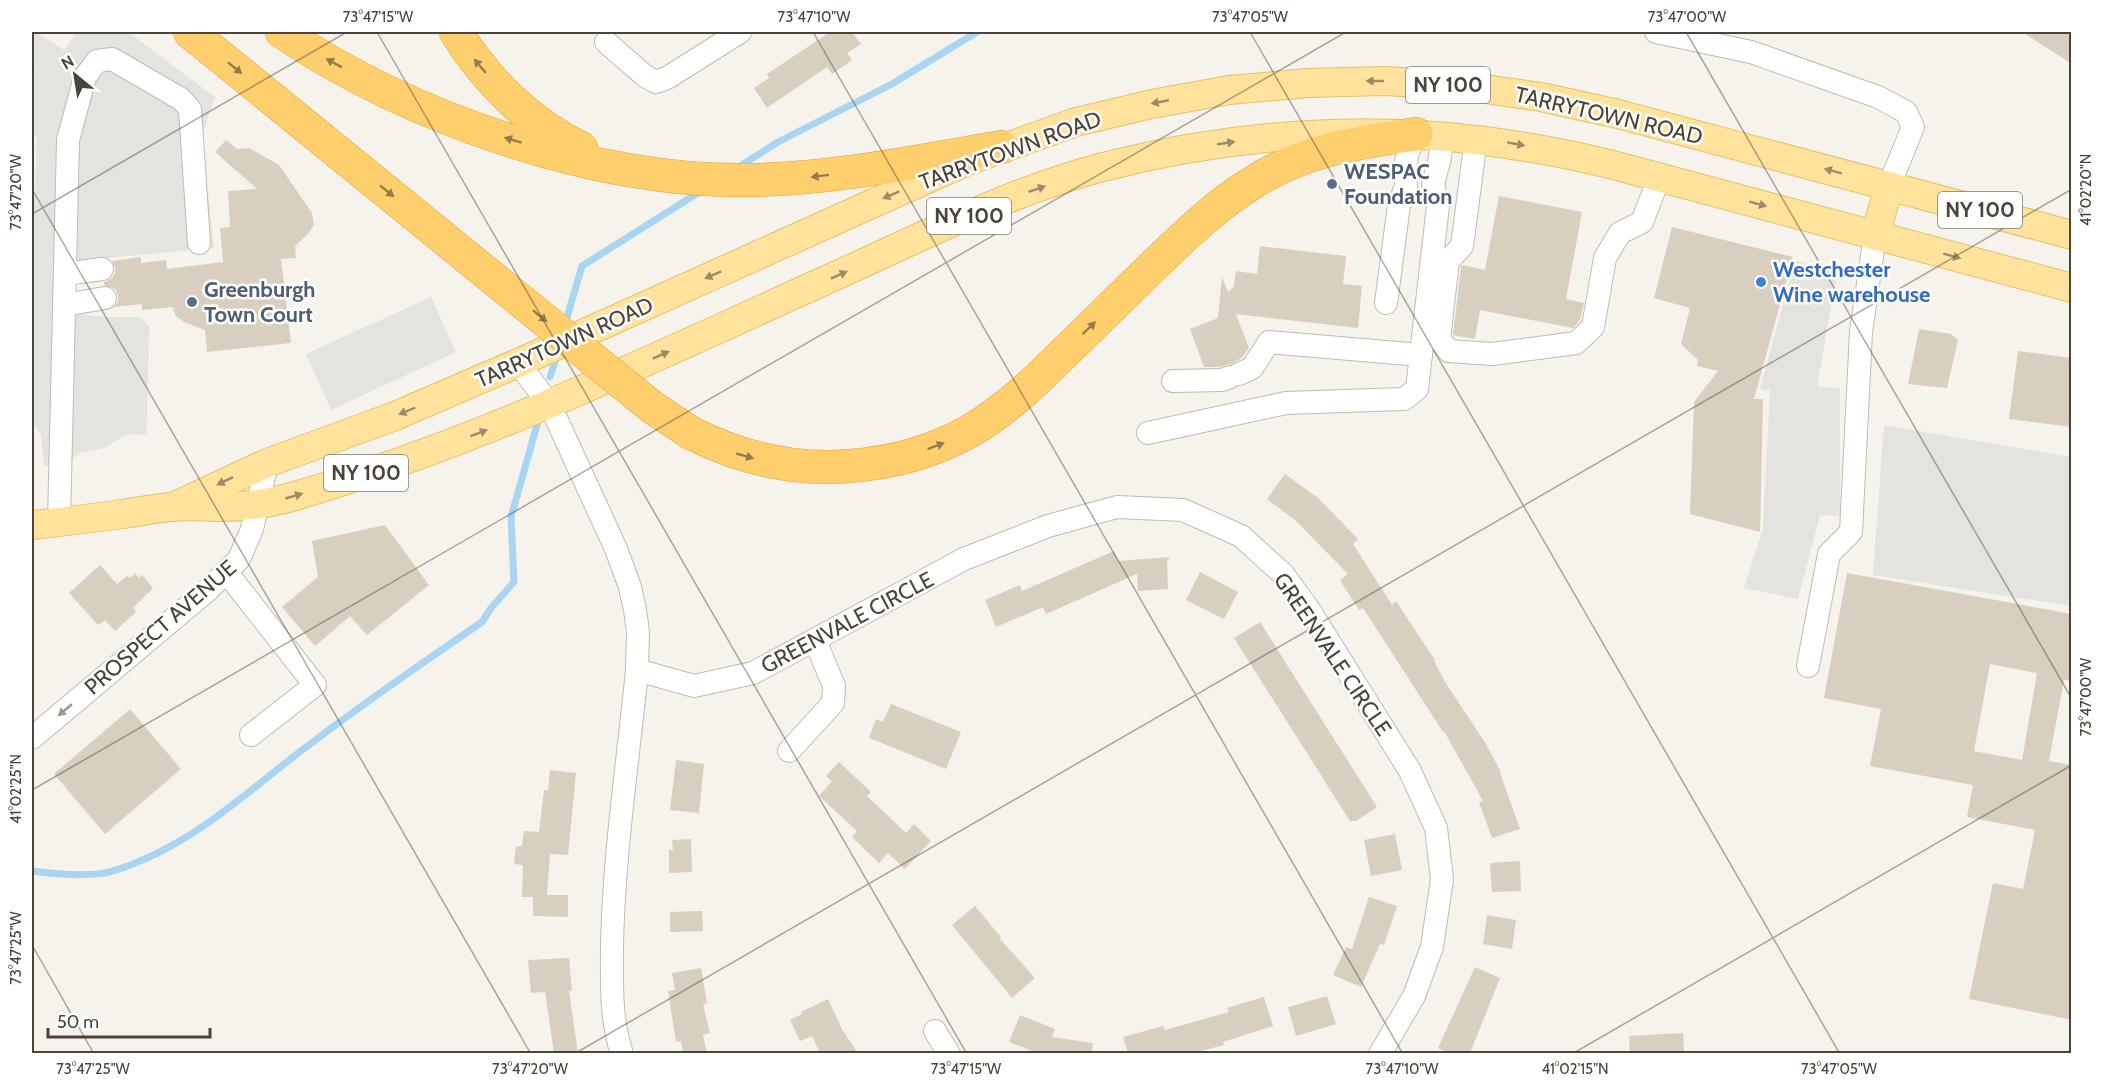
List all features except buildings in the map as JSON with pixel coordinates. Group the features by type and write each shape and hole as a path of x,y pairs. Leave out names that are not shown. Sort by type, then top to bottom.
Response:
{"highway":[{"path":"190,32 652,407 712,444 746,456 802,466 862,465 900,459 970,431 1018,397 1201,221 1250,184 1312,153 1353,143 1429,135"},
{"path":"282,32 374,85 455,121 582,160 645,172 693,178 751,180 810,177 1002,147"},
{"path":"456,32 470,55 493,82 546,127 574,145 604,158 634,167 693,178"}],"main road":[{"name":"TARRYTOWN ROAD","path":"174,506 267,462 364,428 518,363 894,193 1002,147 1114,112 1229,90 1308,83 1425,83 1504,91 1580,104 2072,235"},
{"name":"TARRYTOWN ROAD","path":"32,525 174,506 258,505 292,497 424,453 550,405 953,223 1027,193 1100,168 1177,151 1263,138 1341,133 1429,135 1476,139 1575,156 2072,288"},
{"path":"1875,236 1889,186"}],"street":[{"path":"606,42 656,82 667,78 740,32"},
{"path":"1656,32 1751,52 1878,97 1906,112 1913,127 1889,186"},
{"path":"59,522 68,140 84,77 97,61 112,59 182,99 190,109 199,243"},
{"path":"1148,433 1286,403 1404,399 1417,389 1438,206 1433,184 1440,158 1429,135 1408,152 1405,167 1406,186 1399,205 1386,303"},
{"path":"1476,139 1462,246 1448,261 1439,339 1449,351 1492,354 1576,343 1593,327 1605,258 1620,233 1642,222 1659,178"},
{"path":"1406,186 1433,184"},
{"path":"1808,666 1829,554 1851,532 1861,332 1875,236"},
{"path":"65,290 104,284 65,290"},
{"path":"1173,381 1222,380 1235,375 1252,368 1269,342 1421,355"},
{"path":"518,363 550,405 616,549 630,587 638,632 637,670 613,899 612,1002 616,1034 622,1053"},
{"name":"PROSPECT AVENUE","path":"32,738 227,573 239,559 250,537 267,462"},
{"name":"GREENVALE CIRCLE","path":"637,670 694,686 753,673 964,559 1048,525 1117,507 1183,510 1241,536 1283,574 1310,611 1410,771 1436,828 1442,879 1432,947 1414,996 1380,1053"},
{"path":"227,573 315,685 251,735"},
{"path":"789,751 833,703 834,686 815,640"},
{"path":"934,1031 949,1053"}],"shaded area":[{"path":"36,32 64,50 77,32 128,32 215,97 202,136 214,248 74,261 77,314 139,317 149,326 147,435 132,434 122,437 104,448 81,453 73,458 71,464 44,466 41,435 32,422 32,251 37,137 32,136 32,79 35,66 32,63 32,40"},
{"path":"1795,260 1837,272 1817,387 1840,388 1840,516 1820,515 1798,599 1744,588 1763,528 1770,390 1760,389"},
{"path":"431,297 456,352 331,410 306,354"},
{"path":"1884,425 2071,457 2071,606 1873,575"}],"waterway":[{"path":"737,168 778,142 892,84 977,32"},
{"path":"565,324 582,266 701,191"},
{"path":"550,377 556,359"},
{"path":"32,871 72,875 104,873 139,862 163,850 208,823 339,722 482,622 514,582 511,517 539,418"}],"place":[{"name":"WESPAC Foundation","path":"1332,184"},
{"name":"Westchester Wine warehouse","path":"1761,282"},
{"name":"Greenburgh Town Court","path":"192,302"}]}
